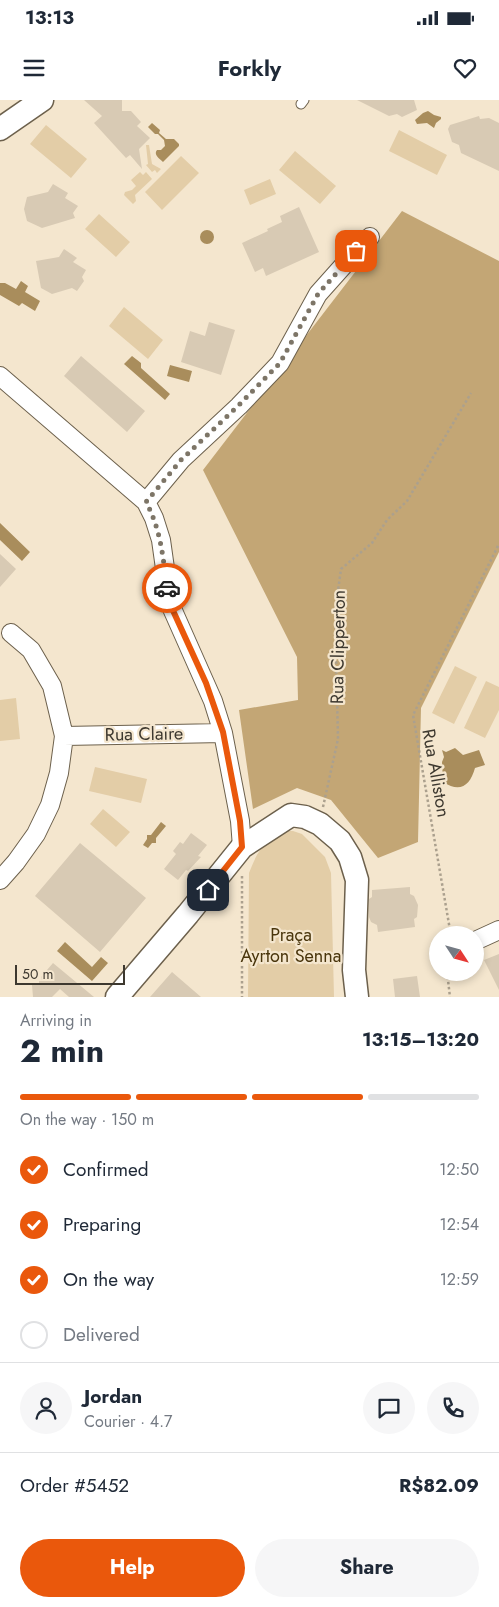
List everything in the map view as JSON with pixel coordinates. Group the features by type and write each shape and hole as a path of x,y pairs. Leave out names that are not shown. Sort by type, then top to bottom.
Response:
{"street":[{"path":"0,129 42,100"},
{"path":"146,502 181,460 280,363 318,294 370,237"},
{"path":"0,376 146,502 154,518 161,540 170,604 206,683 223,732 240,821 242,847"},
{"path":"0,880 16,862 36,834 50,805 59,773 64,736 52,686 31,650 11,633"},
{"name":"Rua Claire","path":"64,736 223,732"},
{"path":"117,997 242,847 291,815 305,817 320,824 340,841 350,857 357,880 354,970 357,997"},
{"path":"484,937 499,930"}],"path":[{"name":"Rua Clipperton","path":"320,824 338,739 335,612 341,569 372,543 387,520 408,501 471,393"},
{"name":"Rua Alliston","path":"449,926 414,715 499,544"},
{"path":"242,875 242,997"},
{"path":"448,981 450,997"}],"green space":[{"path":"46,125 87,159 71,178 30,144"},
{"path":"399,130 447,155 437,175 389,151"},
{"path":"146,145 149,145 152,164 161,169 157,173 155,170 152,172 146,165 148,164"},
{"path":"295,151 336,186 320,204 279,170"},
{"path":"181,156 199,173 162,210 145,192"},
{"path":"140,172 143,175 146,172 152,179 135,195 136,201 133,204 124,195 125,192 132,190 136,186 131,180"},
{"path":"270,179 276,194 250,205 244,190"},
{"path":"99,214 130,242 116,257 85,229"},
{"path":"124,307 163,340 148,359 109,326"},
{"path":"455,666 477,677 454,724 432,713"},
{"path":"486,681 499,687 499,710 485,738 464,728"},
{"path":"16,698 20,739 0,741 0,700"},
{"path":"95,767 147,779 141,803 89,791"},
{"path":"103,809 130,832 116,847 90,824"},
{"name":"Praça Ayrton Senna","path":"284,831 302,834 325,857 331,873 334,997 248,997 249,873 262,848"}],"shaded area":[{"path":"428,111 441,117 434,128 427,123 417,124 415,120"},
{"path":"152,123 166,139 174,139 179,144 163,162 157,157 156,152 165,146 164,140 148,127"},
{"path":"402,211 499,261 499,552 421,708 418,842 378,858 331,800 297,788 253,809 239,710 298,700 297,657 203,470"},
{"path":"204,230 210,230 214,237 210,244 204,244 200,240 200,234"},
{"path":"21,281 28,286 25,292 40,301 35,311 22,303 19,306 0,295 0,283 5,283 16,289"},
{"path":"132,356 141,363 141,368 170,394 165,400 124,364"},
{"path":"170,365 192,371 189,382 167,376"},
{"path":"0,523 30,552 22,561 0,540"},
{"path":"455,748 463,755 479,750 485,765 475,768 467,783 459,787 443,782 442,762 444,757 442,750 446,752"},
{"path":"161,822 166,826 156,838 156,843 152,843 148,848 143,845 147,835 151,835"},
{"path":"65,942 92,967 101,957 108,963 92,981 57,951"}],"building":[{"path":"84,100 122,100 122,111 131,111 141,122 137,126 150,138 139,149 142,169 130,155 126,158 94,123 102,116"},
{"path":"357,100 414,100 417,110 402,117 397,114 389,116"},
{"path":"479,116 480,119 489,118 499,123 499,171 461,153 459,145 452,142 448,129 450,125"},
{"path":"53,184 68,193 65,198 78,206 73,213 75,218 42,228 27,221 24,209 27,197 48,192"},
{"path":"299,207 319,252 266,276 263,268 255,272 242,243 268,231 267,229 282,222 280,216"},
{"path":"64,249 77,258 73,262 86,270 82,277 84,281 77,291 72,288 52,294 41,288 36,261 59,257"},
{"path":"209,322 235,330 221,375 181,362 190,331 205,336"},
{"path":"81,356 145,411 127,432 64,376"},
{"path":"0,554 16,569 0,587"},
{"path":"191,833 207,845 198,856 201,857 178,880 164,869 176,854 173,851 180,842 183,844"},
{"path":"80,843 146,898 100,952 35,896"},
{"path":"410,887 410,894 414,896 418,905 417,917 414,919 415,927 378,932 377,925 371,922 369,917 369,899 372,897 372,890"},
{"path":"499,954 499,990 484,960"},
{"path":"53,963 94,997 69,997 60,989 52,997 33,997 32,985 39,984 39,981 42,981 41,977"},
{"path":"172,972 201,997 150,997"},
{"path":"417,976 420,997 395,997 393,979"}],"way so far":[{"path":"167,588 161,540 154,518 146,502 181,460 280,363 318,294 356,251"}],"route":[{"path":"167,588 170,604 206,683 223,732 240,821 242,847 208,890"}]}
